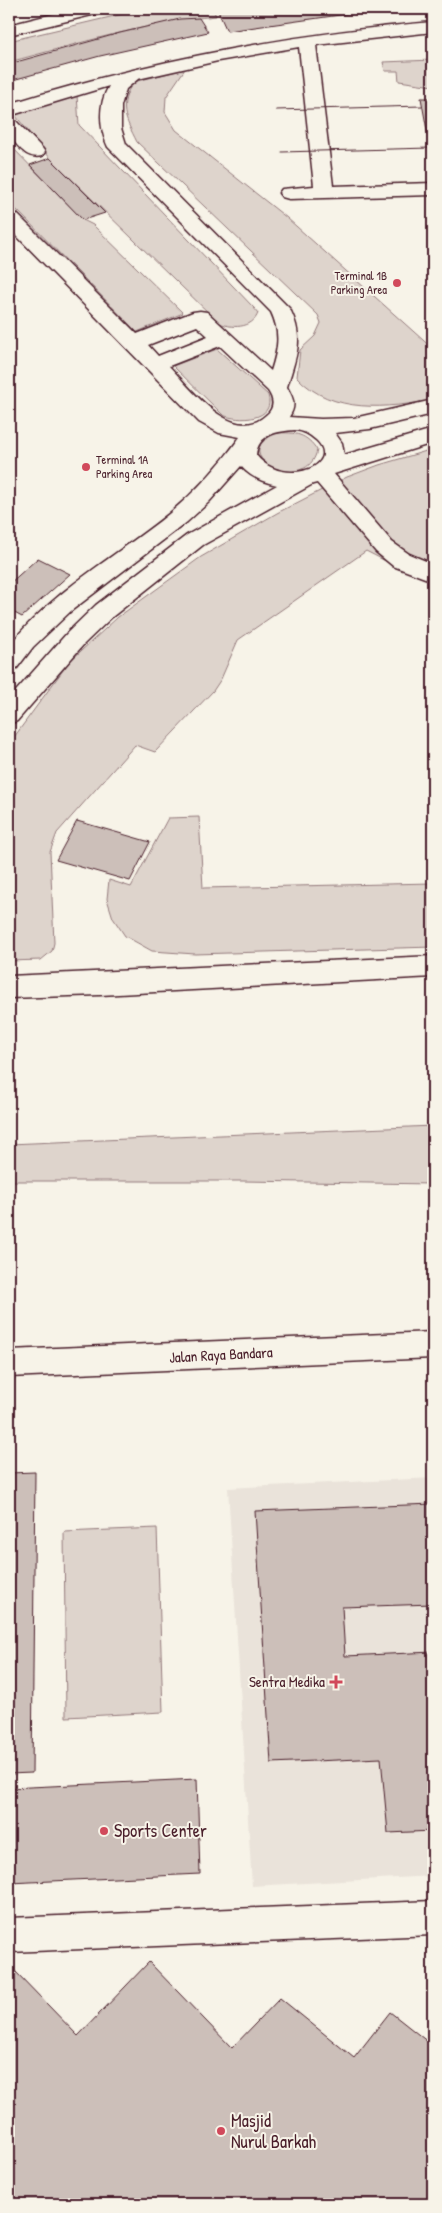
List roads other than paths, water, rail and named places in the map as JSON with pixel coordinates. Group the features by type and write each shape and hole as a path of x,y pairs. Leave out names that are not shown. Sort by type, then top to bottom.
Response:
{"street":[{"path":"9,30 94,9"},
{"path":"9,110 41,99 202,58 307,41 433,27"},
{"path":"307,41 324,192"},
{"path":"131,76 120,84 114,92 110,124 112,136 118,147 280,309 290,332 288,347 276,387"},
{"path":"9,126 35,152"},
{"path":"289,193 433,189"},
{"path":"9,217 207,416 222,427 260,432"},
{"path":"134,343 200,317 276,387 284,399 284,406 276,420 246,446 246,455 251,464 270,477 298,480 433,436"},
{"path":"156,364 222,338"},
{"path":"9,661 25,641 68,601 117,562 169,526 229,468 260,432 280,423 322,427 354,425 433,407"},
{"path":"9,714 76,638 104,612 195,540 320,472 332,459 333,450 331,442 315,428 304,424"},
{"path":"320,472 384,547 401,560 433,573"},
{"path":"9,987 100,984 433,966"},
{"name":"Jalan Raya Bandara","path":"9,1364 433,1345"},
{"path":"9,1935 433,1918"}],"tram line":[{"path":"276,110 422,106"},
{"path":"282,152 430,148"}],"place":[{"name":"Terminal 1B Parking Area","path":"397,283"},
{"name":"Terminal 1A Parking Area","path":"86,467"},
{"name":"Sentra Medika","path":"336,1682"},
{"name":"Sports Center","path":"104,1831"},
{"name":"Masjid Nurul Barkah","path":"221,2131"}]}
